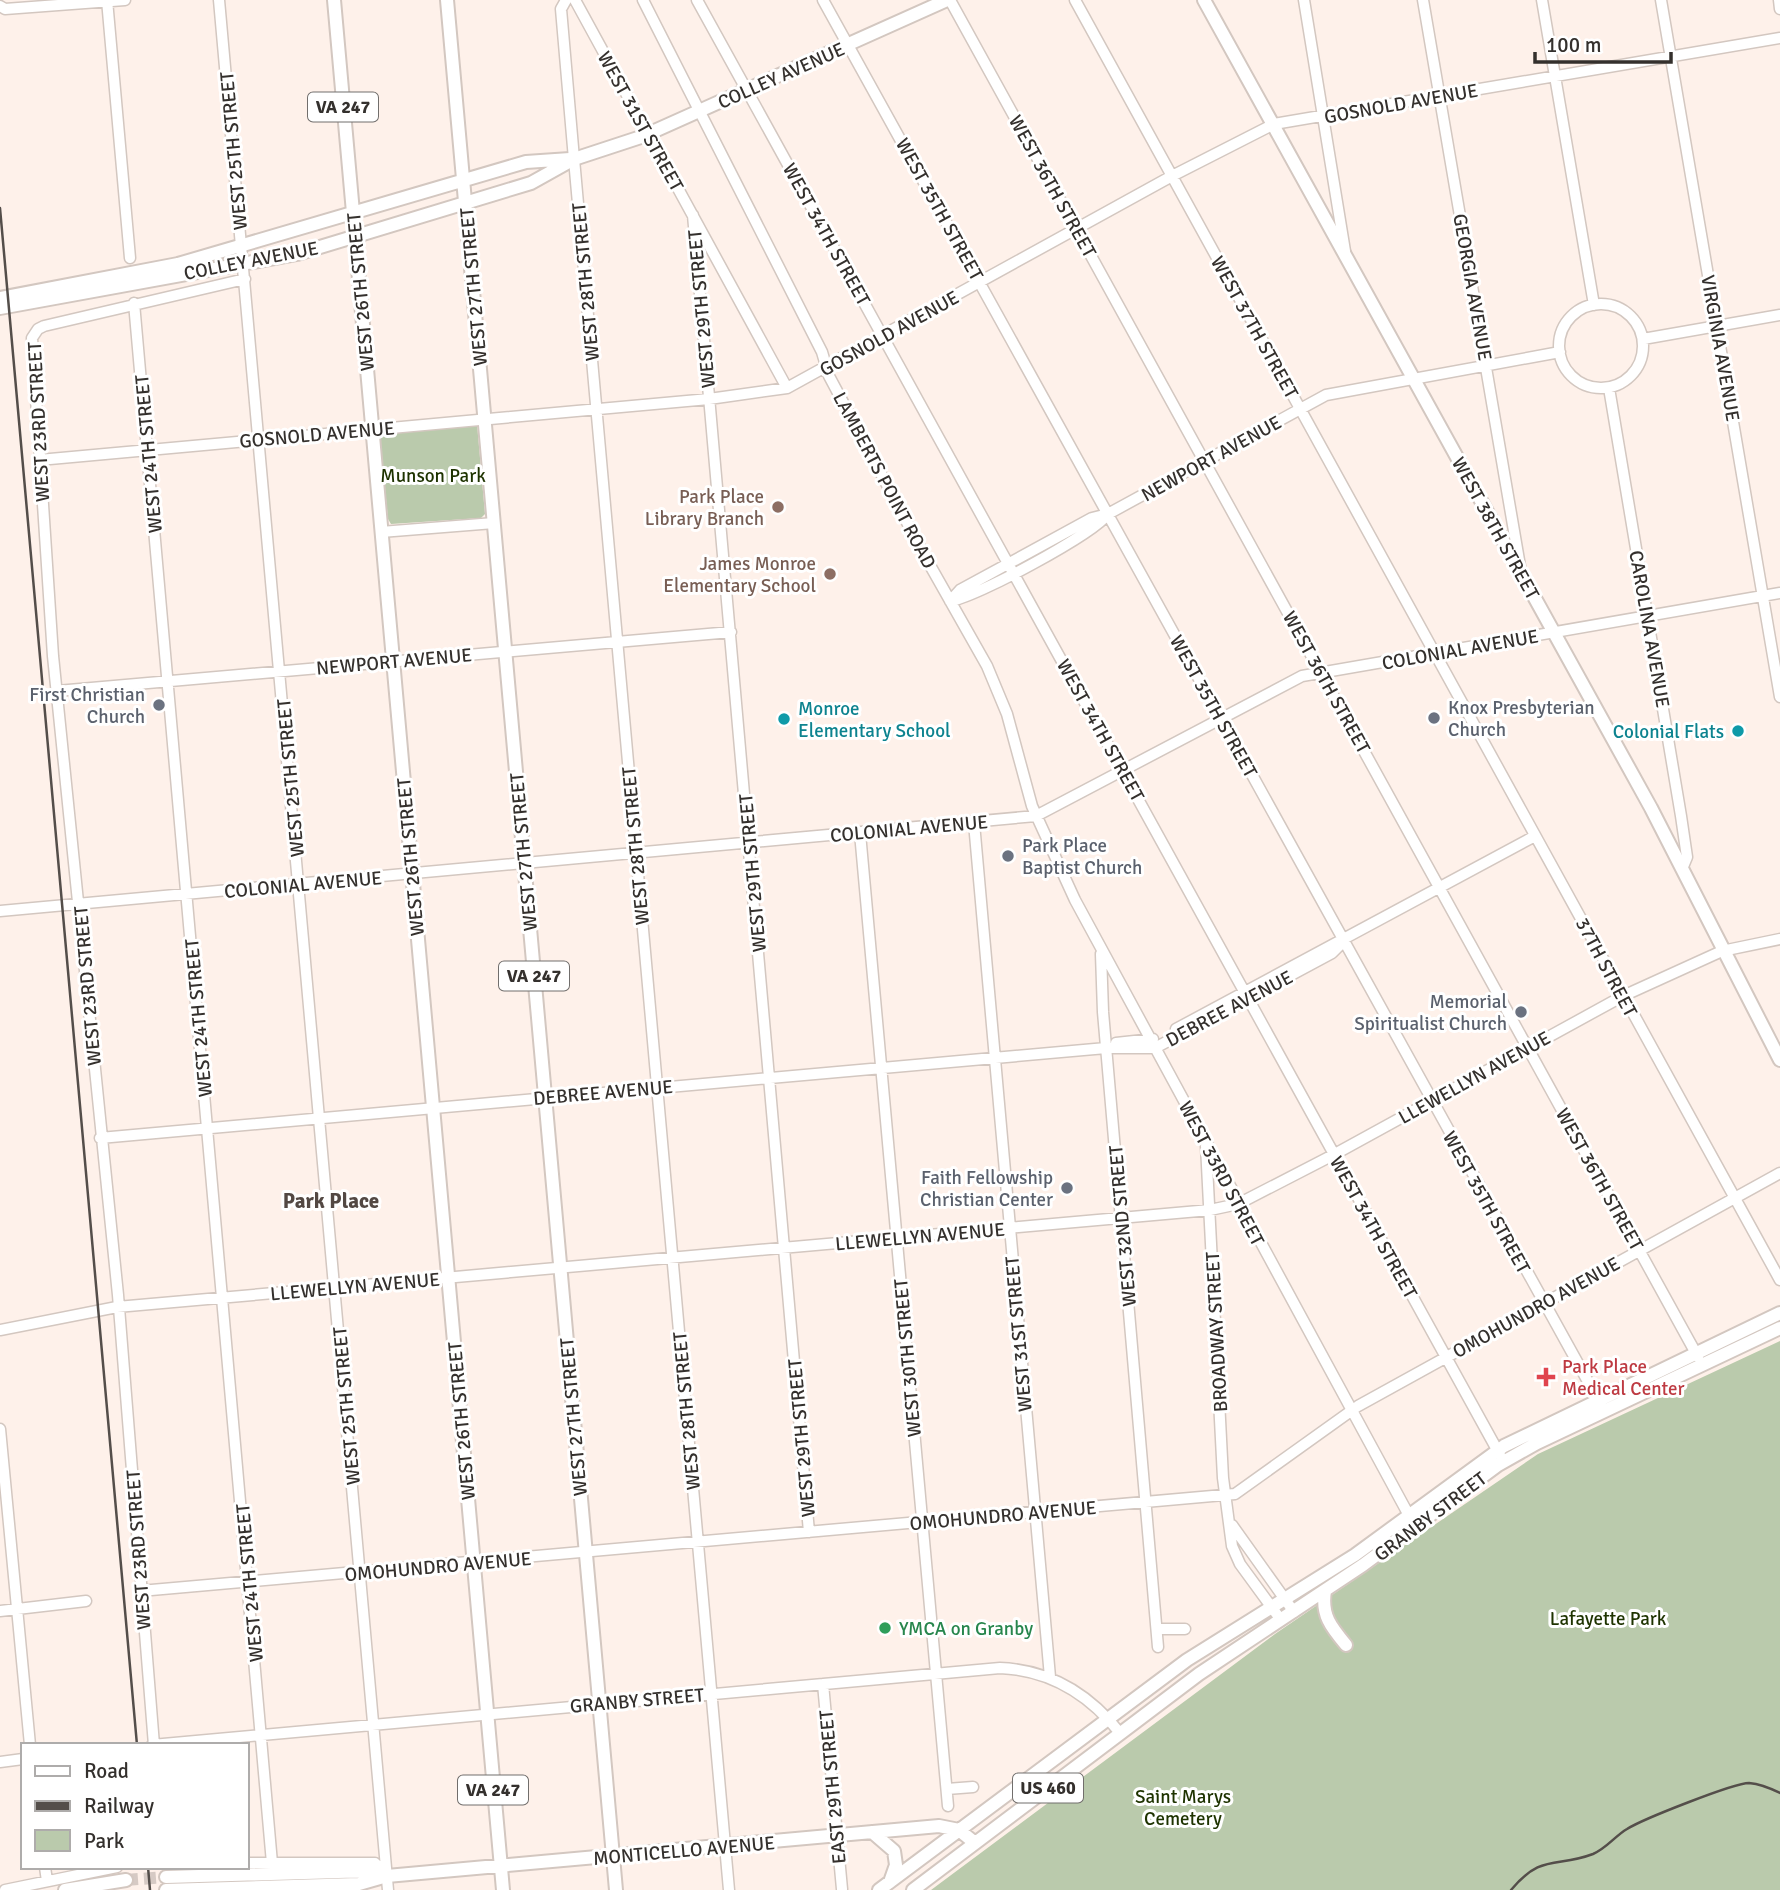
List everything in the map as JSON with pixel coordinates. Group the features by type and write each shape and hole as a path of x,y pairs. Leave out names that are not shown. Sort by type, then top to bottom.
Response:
{"main road":[{"name":"WEST 26TH STREET","path":"334,0 487,1713"},
{"name":"WEST 27TH STREET","path":"447,0 599,1704"},
{"name":"COLLEY AVENUE","path":"0,308 297,254 531,183 574,159 648,135 948,0"},
{"name":"WEST 38TH STREET","path":"1204,0 1554,633 1682,870 1780,1060"},
{"name":"COLLEY AVENUE","path":"0,298 150,270 354,214 526,162 574,159"},
{"name":"GRANBY STREET","path":"1120,1733 1209,1667 1325,1591 1412,1521 1500,1456 1527,1432 1780,1313"},
{"name":"GRANBY STREET","path":"1500,1456 1604,1411 1780,1328"},
{"name":"GRANBY STREET","path":"1108,1718 1187,1660 1412,1521"},
{"path":"1325,1591 1324,1608 1327,1621 1346,1645"},
{"name":"VA 247","path":"599,1704 616,1890"},
{"name":"VA 247","path":"487,1713 503,1890"},
{"name":"US 460","path":"960,1830 1108,1718"},
{"name":"US 460","path":"975,1843 1120,1733"},
{"name":"MONTICELLO AVENUE","path":"166,1883 371,1871 387,1876 939,1826 960,1830"},
{"path":"884,1886 960,1830 975,1843 913,1890"},
{"path":"872,1832 894,1851 896,1864 884,1886"},
{"path":"65,1890 126,1880"}],"street":[{"path":"0,6 12,9 125,0"},
{"name":"WEST 25TH STREET","path":"219,0 388,1890"},
{"name":"WEST 28TH STREET","path":"566,0 561,9 729,1890"},
{"name":"WEST 31ST STREET","path":"575,0 787,388"},
{"name":"LAMBERTS POINT ROAD","path":"643,0 822,352 827,367 998,690 1036,816"},
{"name":"WEST 34TH STREET","path":"697,0 1500,1456"},
{"name":"WEST 35TH STREET","path":"824,0 1604,1411"},
{"name":"WEST 36TH STREET","path":"948,0 1702,1365"},
{"name":"WEST 37TH STREET","path":"1075,0 1435,654"},
{"path":"1304,0 1346,256"},
{"name":"GEORGIA AVENUE","path":"1423,0 1521,574"},
{"path":"1542,0 1594,305"},
{"name":"VIRGINIA AVENUE","path":"1661,0 1780,696"},
{"path":"1779,0 1780,9"},
{"path":"107,1 130,258"},
{"name":"GOSNOLD AVENUE","path":"39,460 709,399 787,388 1172,176 1273,124 1780,38"},
{"name":"WEST 29TH STREET","path":"693,215 809,1532"},
{"path":"134,303 245,279"},
{"name":"WEST 24TH STREET","path":"134,303 272,1863"},
{"name":"WEST 23RD STREET","path":"134,303 44,326 34,333 32,356 57,691 80,903 117,1307 153,1743"},
{"path":"1594,305 1613,306 1629,315 1643,339 1638,366 1626,380 1609,388 1581,383 1567,370 1560,352 1565,325 1577,312 1594,305"},
{"path":"1643,339 1780,315"},
{"name":"NEWPORT AVENUE","path":"950,601 960,590 1011,568 1092,518 1108,514 1334,392 1560,352"},
{"name":"CAROLINA AVENUE","path":"1609,388 1687,858 1682,870"},
{"path":"381,532 494,523"},
{"name":"COLONIAL AVENUE","path":"0,912 1036,816 1303,676 1780,593"},
{"name":"NEWPORT AVENUE","path":"57,691 731,632"},
{"name":"37TH STREET","path":"1435,654 1780,1280"},
{"name":"WEST 33RD STREET","path":"1036,816 1051,852 1101,950 1412,1521"},
{"name":"WEST 31ST STREET","path":"974,823 1050,1677"},
{"name":"WEST 30TH STREET","path":"860,833 948,1806"},
{"name":"DEBREE AVENUE","path":"100,1138 1106,1048 1118,1042 1153,1044 1247,995 1329,945 1343,941 1535,836"},
{"name":"LLEWELLYN AVENUE","path":"0,1330 117,1307 1210,1210 1238,1204 1335,1154 1623,996 1722,951 1780,939"},
{"name":"WEST 32ND STREET","path":"1101,950 1106,1048 1158,1647"},
{"name":"BROADWAY STREET","path":"1206,1142 1225,1496 1232,1546 1240,1564 1281,1620"},
{"name":"OMOHUNDRO AVENUE","path":"140,1591 1225,1496 1246,1488 1351,1410 1780,1173"},
{"path":"0,1429 30,1743"},
{"name":"BROADWAY STREET","path":"1230,1522 1294,1612"},
{"path":"0,1611 86,1601"},
{"path":"1157,1629 1185,1629"},
{"name":"GRANBY STREET","path":"173,1743 1000,1668 1017,1668 1050,1677 1084,1696 1120,1733"},
{"name":"EAST 29TH STREET","path":"823,1684 842,1889"},
{"path":"0,1762 21,1759"},
{"path":"947,1789 973,1787"},
{"path":"248,1863 375,1863 387,1876"},
{"path":"45,1869 47,1881"},
{"path":"5,1890 107,1869"}],"green space":[{"name":"Munson Park","path":"477,424 485,514 481,518 391,524 388,519 380,436 384,432"},
{"name":"Lafayette Park","path":"1780,1341 1780,1890 931,1890 1275,1634 1538,1454"}],"tunnel":[{"path":"126,1880 166,1877"}],"railway":[{"path":"0,208 137,1743"},
{"path":"1511,1890 1522,1878 1541,1866 1593,1854 1636,1824 1708,1795 1749,1783 1780,1793"},
{"path":"148,1869 150,1890"}],"place":[{"name":"Park Place Library Branch","path":"778,507"},
{"name":"James Monroe Elementary School","path":"830,574"},
{"name":"First Christian Church","path":"159,705"},
{"name":"Knox Presbyterian Church","path":"1434,718"},
{"name":"Monroe Elementary School","path":"784,719"},
{"name":"Colonial Flats","path":"1738,731"},
{"name":"Park Place Baptist Church","path":"1008,856"},
{"name":"Memorial Spiritualist Church","path":"1521,1012"},
{"name":"Faith Fellowship Christian Center","path":"1067,1188"},
{"name":"Park Place Medical Center","path":"1546,1377"},
{"name":"YMCA on Granby","path":"885,1628"}],"district":[{"name":"Park Place","path":"331,1201"}],"park label":[{"name":"Saint Marys Cemetery","path":"1183,1807"}]}
